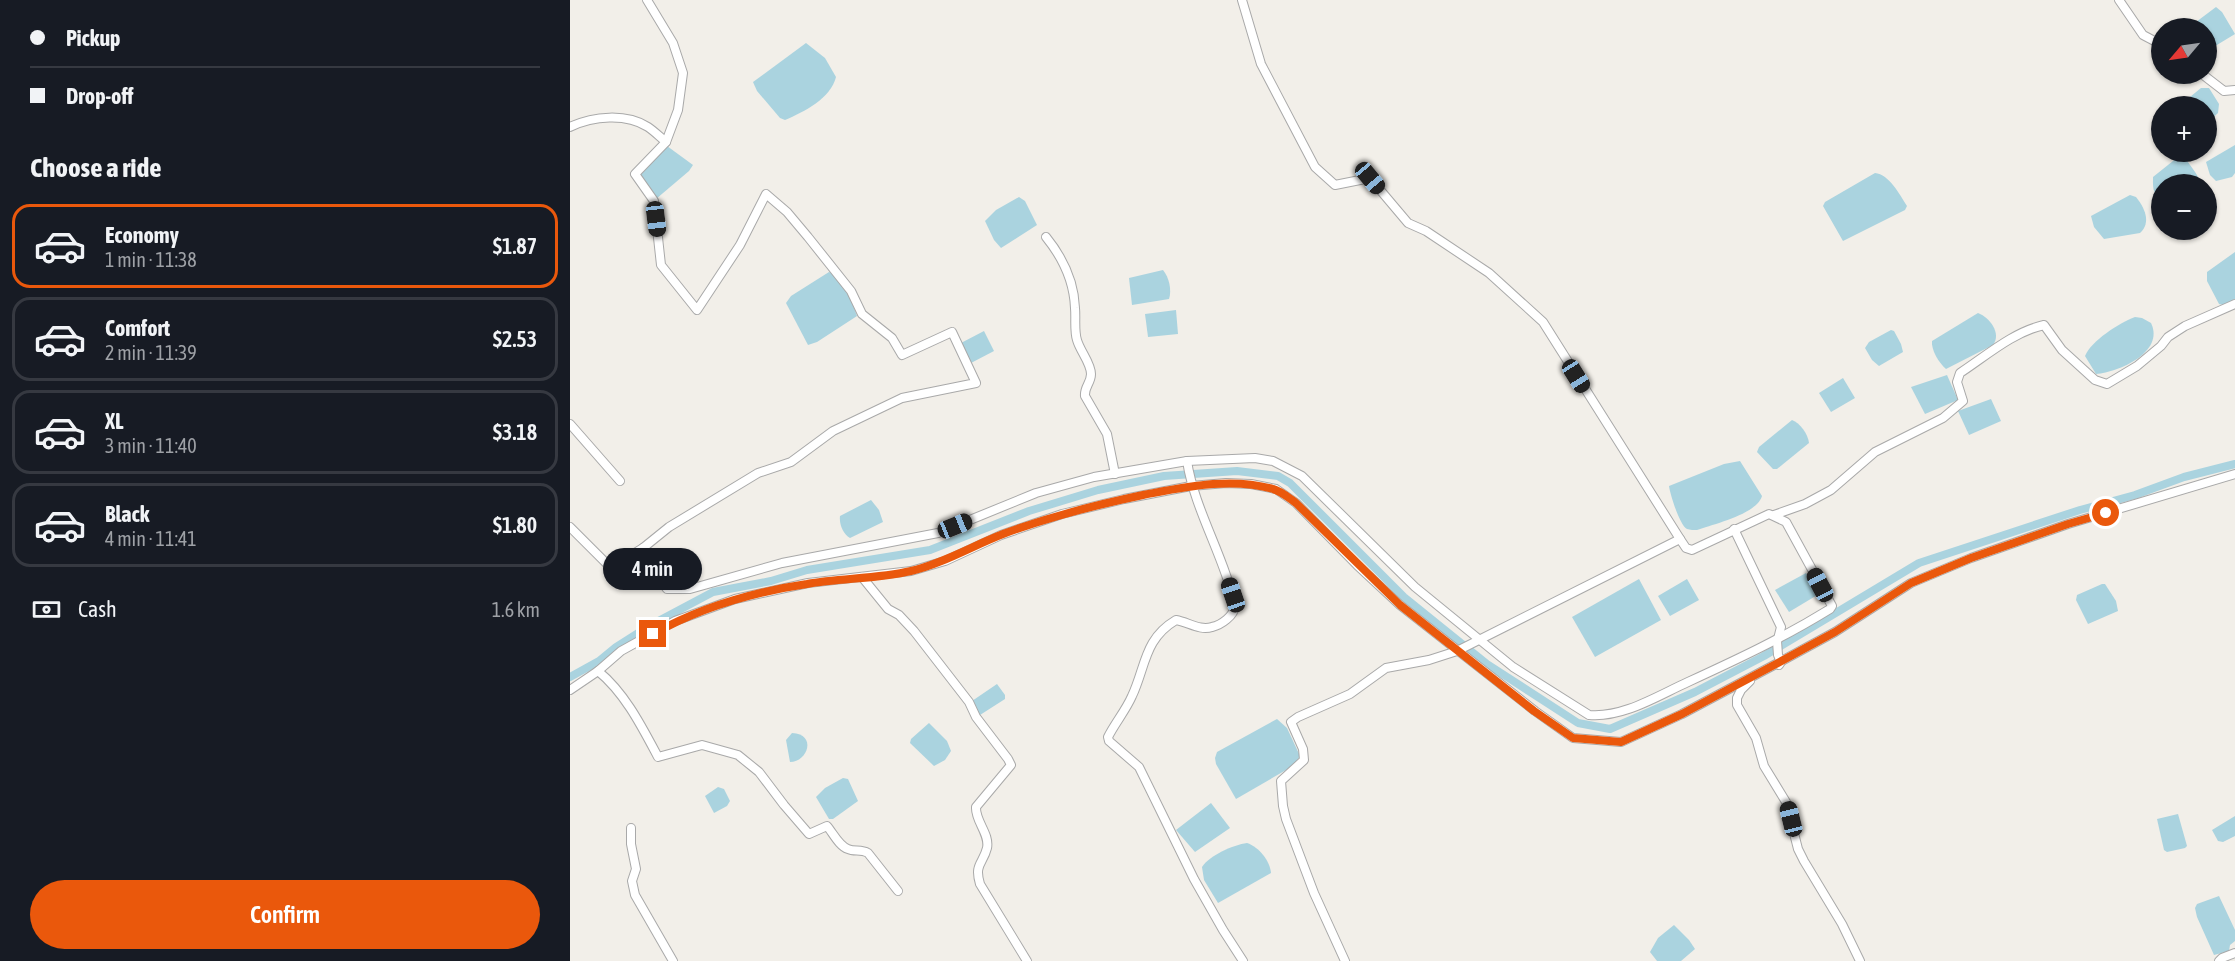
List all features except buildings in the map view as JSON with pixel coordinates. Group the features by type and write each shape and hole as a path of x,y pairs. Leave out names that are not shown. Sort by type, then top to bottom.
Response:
{"street":[{"path":"570,526 610,568 643,548 669,527 758,473 790,462 833,431 902,398 976,382 952,332 902,355 892,338 862,314 851,291 788,212 766,194 740,245 697,310 661,265 654,201 634,174 666,142 678,110 683,73 673,43 646,0"},
{"path":"643,548 667,589 690,589 782,563 938,533 1036,493 1115,474 1187,461 1255,458 1273,461 1302,476 1415,587 1513,667 1589,715 1602,716 1631,708 1777,640 1830,609 1832,606 1786,522 1774,515 1769,514 1692,550 1686,548 1543,322 1489,273 1426,231 1408,223 1370,178 1335,185 1316,167 1261,64 1242,0"},
{"path":"2119,0 2143,35 2151,39"},
{"path":"2215,84 2224,91 2235,90"},
{"path":"570,127 599,119 629,119 647,127 666,142"},
{"path":"1046,237 1062,260 1075,292 1076,338 1091,371 1089,382 1084,389 1085,396 1107,434 1115,474"},
{"path":"1774,515 1805,504 1831,490 1875,452 1943,418 1964,401 1957,382 1960,373 2007,341 2033,327 2044,325 2062,350 2095,380 2107,384 2137,366 2168,337 2185,326 2235,304"},
{"path":"570,424 620,481"},
{"path":"1187,461 1191,486 1215,542 1233,595 1235,608 1231,615 1210,628 1200,628 1176,620 1164,627 1148,651 1132,696 1108,737 1109,741 1139,767 1194,879 1222,930 1244,961"},
{"path":"570,690 598,671 621,651 675,621 735,599 808,583 911,571 945,561 1001,535 1062,514 1191,486 1226,483 1251,484 1276,489 1296,503 1400,605 1573,738 1621,742 1682,714 1780,658 1835,632 1911,583 1971,558 2068,524 2235,474"},
{"path":"1734,529 1781,627 1777,640 1780,658"},
{"path":"1345,961 1314,893 1283,806 1281,781 1304,760 1304,749 1291,722 1350,694 1386,668 1429,660 1457,651 1680,539"},
{"path":"862,578 888,609 899,615 914,631 969,702 976,717 1011,765 976,807 975,813 986,836 987,848 977,875 980,884 1027,961"},
{"path":"1780,658 1741,690 1737,698 1737,705 1756,738 1764,766 1786,802 1803,861 1842,924 1860,961"},
{"path":"598,671 607,679 640,722 658,757 702,745 738,755 759,772 809,834 827,826 840,843 849,850 862,850 868,853 898,891"},
{"path":"631,828 631,844 636,869 632,881 635,895 673,961"},
{"path":"2219,961 2222,957 2235,953"}],"water":[{"path":"2216,7 2222,12 2235,34 2217,45 2217,18 2201,18"},
{"path":"806,43 825,58 836,77 823,98 785,120 780,118 757,91 753,82"},
{"path":"2201,88 2209,88 2214,96 2191,96"},
{"path":"2235,145 2235,173 2232,177 2217,181 2217,174 2210,174 2206,162 2217,162 2217,156"},
{"path":"667,146 693,165 656,199 637,175"},
{"path":"2172,162 2188,162 2196,174 2157,174"},
{"path":"1875,173 1889,181 1907,206 1905,210 1843,241 1823,206 1825,202"},
{"path":"2130,195 2136,197 2142,205 2146,215 2144,229 2140,233 2104,239 2094,227 2091,216"},
{"path":"1019,197 1025,201 1037,225 1001,248 994,240 985,221 996,210"},
{"path":"2235,252 2235,299 2223,305 2219,304 2207,281 2207,272"},
{"path":"1163,270 1169,284 1169,299 1132,305 1129,278"},
{"path":"829,272 847,289 857,316 817,342 808,345 786,303 791,296"},
{"path":"1176,310 1178,334 1148,337 1145,314"},
{"path":"1978,313 1993,326 1996,336 1993,345 1946,369 1936,356 1932,341"},
{"path":"2135,317 2151,323 2154,333 2152,343 2137,359 2127,365 2096,374 2085,356 2088,350 2106,333"},
{"path":"1891,330 1894,331 1903,352 1879,366 1872,360 1865,348 1869,342"},
{"path":"984,331 994,351 971,363 961,343"},
{"path":"1947,375 1958,400 1925,414 1911,387"},
{"path":"1843,378 1855,398 1831,412 1819,393"},
{"path":"1991,399 2001,421 1969,435 1958,411"},
{"path":"1792,420 1803,429 1809,443 1777,469 1773,469 1757,452 1759,447"},
{"path":"1740,461 1762,496 1758,502 1744,513 1724,521 1697,530 1684,527 1678,516 1669,486 1724,464"},
{"path":"871,500 879,510 883,522 850,538 842,528 840,516"},
{"path":"1806,573 1819,594 1789,612 1775,590"},
{"path":"1639,579 1661,620 1595,657 1572,617"},
{"path":"1687,579 1699,600 1670,616 1658,596"},
{"path":"2105,584 2116,601 2118,611 2088,624 2076,600 2077,595"},
{"path":"997,684 1005,695 1005,699 980,715 972,701"},
{"path":"1277,719 1287,728 1300,756 1293,766 1236,799 1216,764 1217,752"},
{"path":"929,723 947,741 951,751 945,760 934,766 910,743 911,739"},
{"path":"792,733 805,738 807,748 801,758 790,762 786,740"},
{"path":"843,778 848,779 858,801 833,819 829,819 816,797 825,788"},
{"path":"718,787 724,789 730,801 727,806 714,813 705,796"},
{"path":"1211,803 1230,828 1195,852 1176,830"},
{"path":"2178,814 2187,846 2167,852 2164,850 2157,819"},
{"path":"2235,816 2235,836 2223,842 2218,841 2212,830"},
{"path":"1247,843 1263,855 1269,864 1271,873 1218,903 1204,880 1202,867 1210,858 1222,851"},
{"path":"2219,896 2235,930 2235,941 2230,945 2229,951 2214,955 2195,908 2197,904"},
{"path":"1674,925 1695,949 1681,961 1657,961 1650,952 1658,938"}],"waterway":[{"path":"570,677 599,661 649,626 713,592 771,581 807,570 930,550 1029,511 1098,490 1164,476 1237,471 1278,476 1290,483 1404,597 1487,664 1578,723 1610,729 1695,692 1764,656 1919,563 2080,510 2135,495 2184,477 2235,464"}],"route":[{"path":"653,634 675,621 735,599 808,583 911,571 945,561 1001,535 1062,514 1191,486 1226,483 1251,484 1276,489 1296,503 1400,605 1534,711 1573,738 1621,742 1682,714 1835,632 1911,583 1971,558 2106,513"}]}
